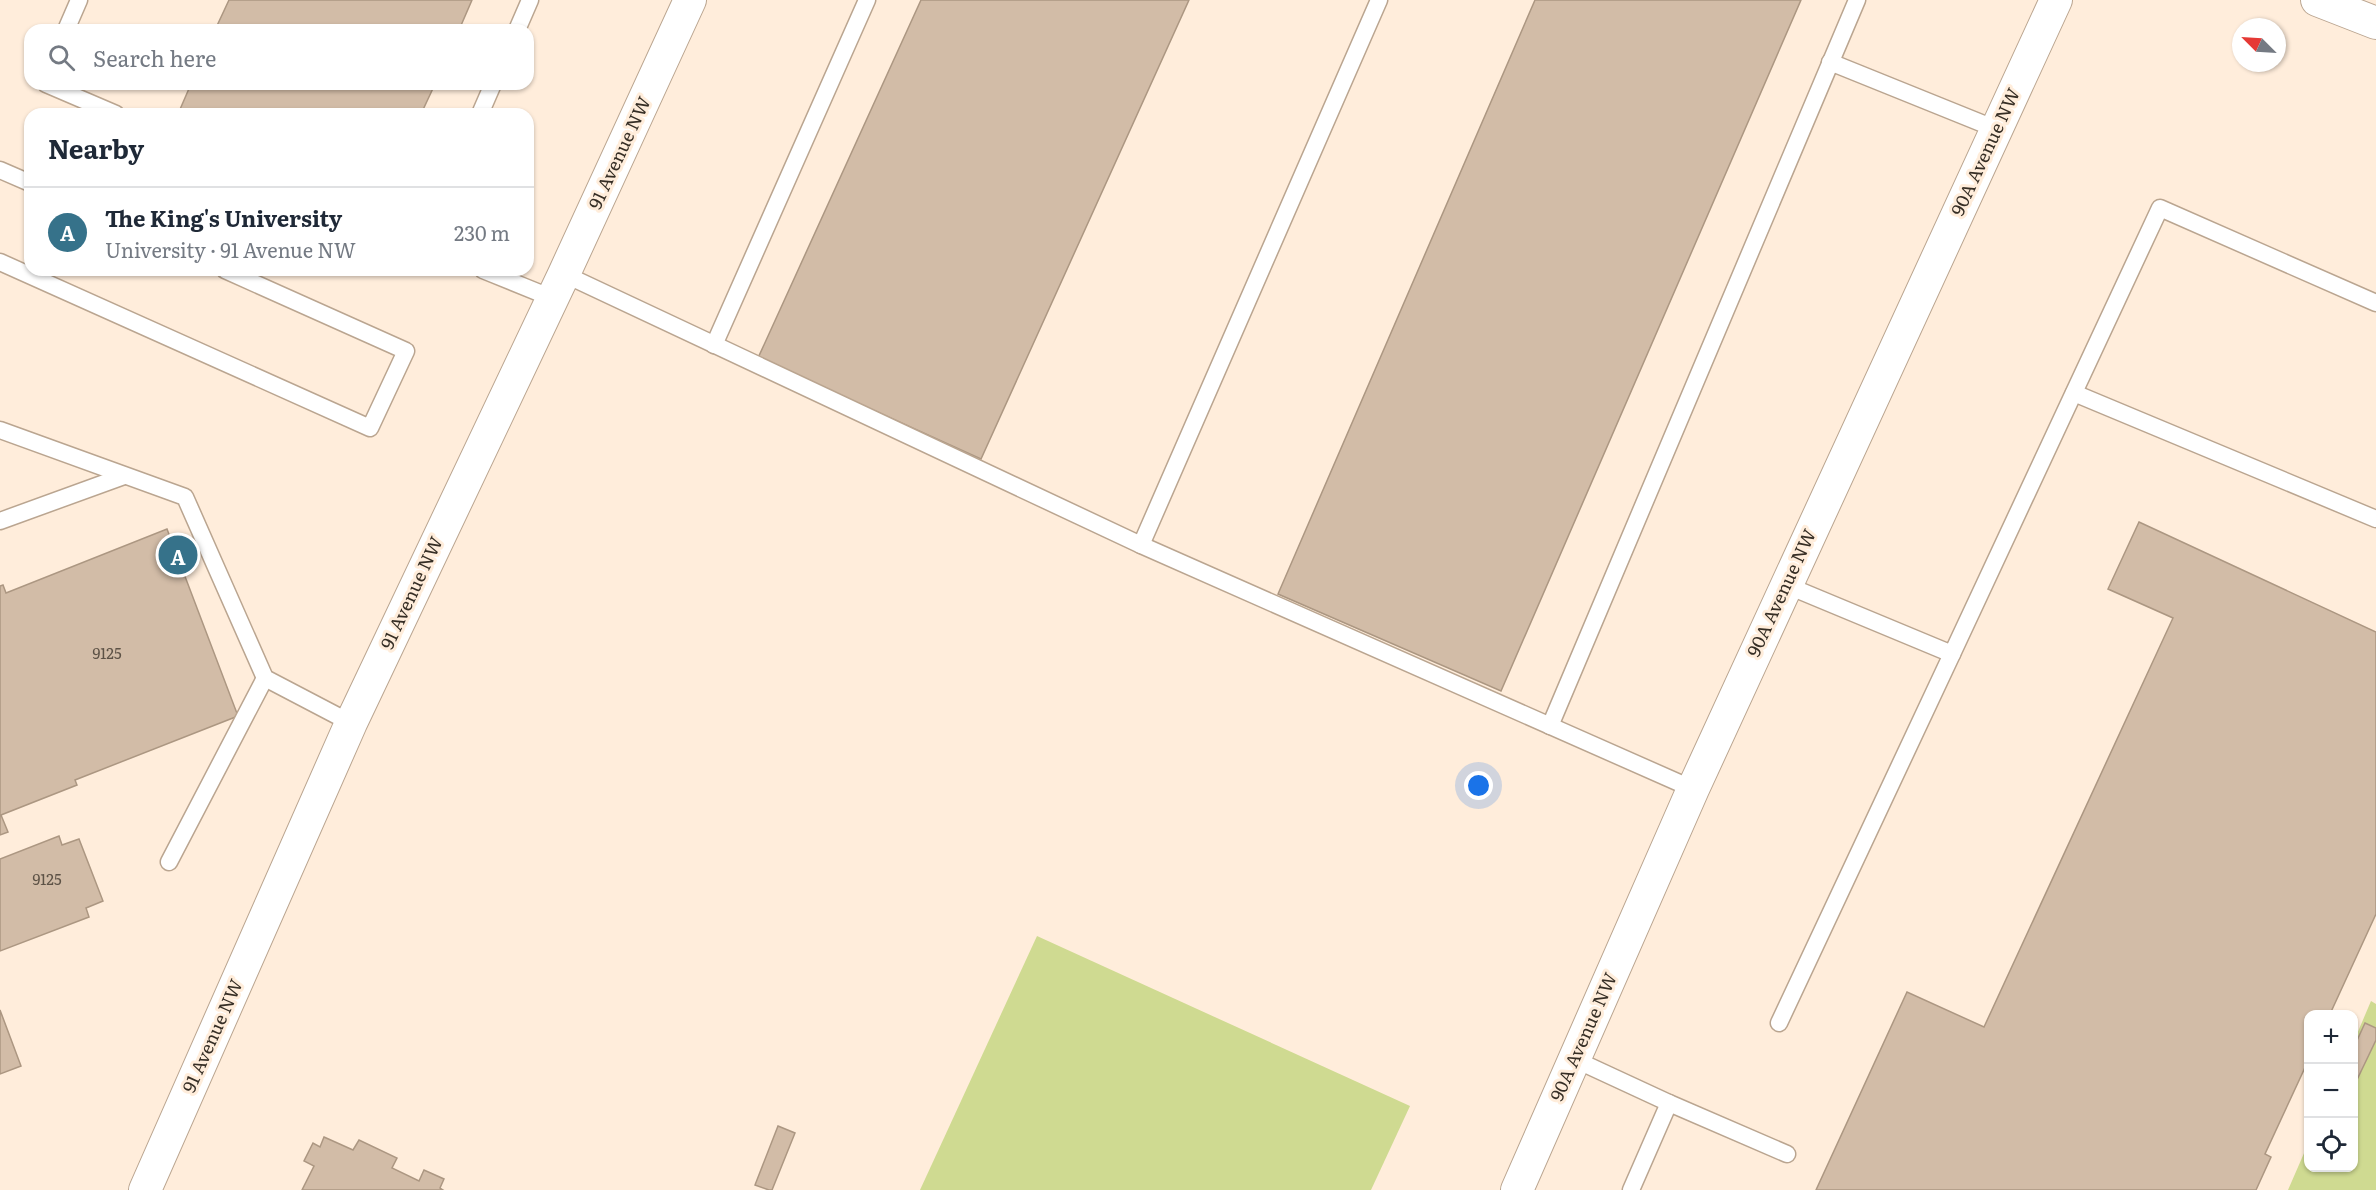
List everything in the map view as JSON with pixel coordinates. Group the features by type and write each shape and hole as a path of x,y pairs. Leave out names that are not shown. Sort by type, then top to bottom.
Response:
{"street":[{"name":"91 Avenue NW","path":"145,1190 351,723 558,286 690,0"},
{"name":"90A Avenue NW","path":"1517,1190 1693,789 2056,0"},
{"path":"2317,0 2376,24"}],"lane":[{"path":"69,24 79,0"},
{"path":"520,24 530,0"},
{"path":"714,345 867,0"},
{"path":"1141,545 1378,0"},
{"path":"1550,726 1857,0"},
{"path":"1830,62 1996,129"},
{"path":"60,90 102,108"},
{"path":"483,108 490,90"},
{"path":"1,174 24,181"},
{"path":"1779,1023 2160,208 2376,303"},
{"path":"0,262 24,273"},
{"path":"31,276 370,428 406,351 238,276"},
{"path":"511,276 558,286 714,345 1141,545 1693,789"},
{"path":"2074,393 2376,519"},
{"path":"0,430 185,497 265,678 351,723"},
{"path":"0,522 124,476"},
{"path":"1786,585 1952,654"},
{"path":"170,862 265,678"},
{"path":"1574,1059 1787,1154"},
{"path":"1631,1190 1669,1103"}],"green space":[{"path":"1037,936 1410,1106 1371,1190 920,1190"},
{"path":"2371,1001 2376,1004 2376,1190 2288,1190 2304,1153 2304,1172 2358,1172 2358,1032"}],"building":[{"path":"229,0 472,0 462,24 218,24"},
{"path":"921,0 1189,0 981,459 758,358"},
{"path":"1535,0 1801,0 1501,691 1278,594"},
{"path":"188,90 432,90 424,108 181,108"},
{"path":"2139,522 2376,632 2376,914 2332,1010 2304,1010 2304,1070 2265,1154 2271,1157 2256,1190 1816,1190 1907,992 1984,1027 2173,618 2108,589"},
{"path":"167,529 238,716 75,780 77,785 1,815 8,832 0,835 0,586 3,585 6,593"},
{"path":"59,836 62,845 79,839 103,901 86,908 89,917 0,951 0,859"},
{"path":"0,1010 21,1066 0,1074"},
{"path":"2365,1023 2376,1028 2376,1040 2358,1078 2358,1064 2358,1038"},
{"path":"778,1126 795,1133 772,1190 769,1190 755,1185"},
{"path":"324,1137 353,1150 359,1140 397,1158 392,1168 419,1181 424,1170 444,1179 440,1188 443,1190 302,1190 314,1166 304,1161 313,1143 320,1147"}],"place":[{"name":"The King's University","path":"178,555"}]}
